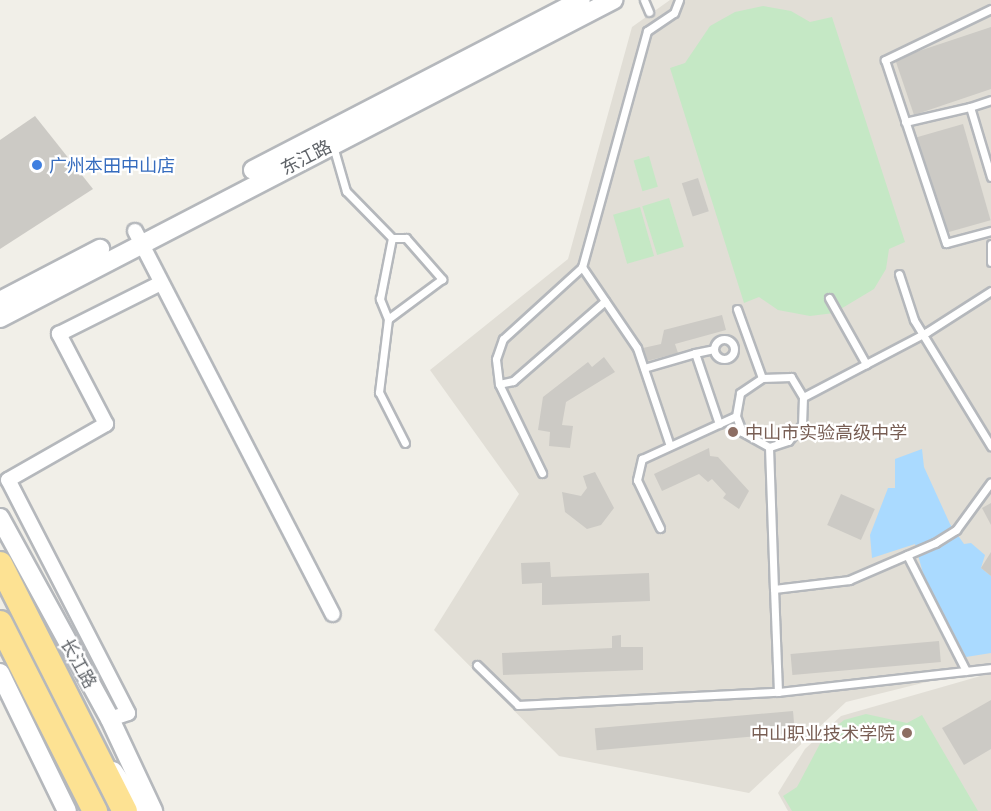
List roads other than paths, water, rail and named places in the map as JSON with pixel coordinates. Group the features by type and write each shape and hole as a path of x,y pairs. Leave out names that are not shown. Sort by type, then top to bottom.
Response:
{"highway":[{"name":"长江路","path":"0,564 99,753 125,811"},
{"path":"0,624 95,811"}],"street":[{"name":"东江路","path":"0,318 137,236 581,0"},
{"name":"东江路","path":"0,301 332,144 613,0"},
{"path":"137,236 333,615"},
{"path":"110,719 128,713 8,480 106,424 59,334 161,283"},
{"path":"0,517 23,510"},
{"name":"长江路","path":"0,517 110,719 153,811"},
{"path":"0,673 67,811"},
{"path":"66,750 76,811"},
{"name":"长江路","path":"99,753 141,811"}],"lane":[{"path":"644,0 649,12"},
{"path":"542,473 499,384 496,359 503,339 582,267 647,31 674,13 679,0"},
{"path":"991,9 885,60 946,243 991,231"},
{"path":"905,122 991,100"},
{"path":"970,106 991,177"},
{"path":"332,144 346,191 392,238 406,238 442,279 388,319"},
{"path":"392,238 380,299 388,319 379,392 405,443"},
{"path":"991,244 991,262"},
{"path":"582,267 605,301 644,368 670,446"},
{"path":"899,274 914,320 927,332 991,446"},
{"path":"803,397 927,332 991,291"},
{"path":"829,298 866,364"},
{"path":"499,384 513,381 605,301"},
{"path":"737,309 762,378"},
{"path":"644,368 714,349 722,339 733,345 749,341"},
{"path":"714,349 725,358 733,345"},
{"path":"695,353 719,424"},
{"path":"791,377 803,397 802,424 788,441 769,447 742,432 736,416 740,393 762,378 791,377"},
{"path":"660,528 637,480 638,465 670,446 736,416"},
{"path":"769,447 778,692"},
{"path":"774,589 849,580 907,555 956,530 991,482"},
{"path":"907,555 966,671"},
{"path":"477,665 518,705 778,692 991,668"}],"water":[{"path":"922,449 924,467 950,524 964,544 971,543 985,555 981,568 991,576 991,653 966,657 924,577 915,544 872,558 870,535 888,488 895,488 895,459"}],"place":[{"name":"广州本田中山店","path":"37,165"},
{"name":"中山市实验高级中学","path":"733,432"},
{"name":"中山职业技术学院","path":"907,733"}]}
